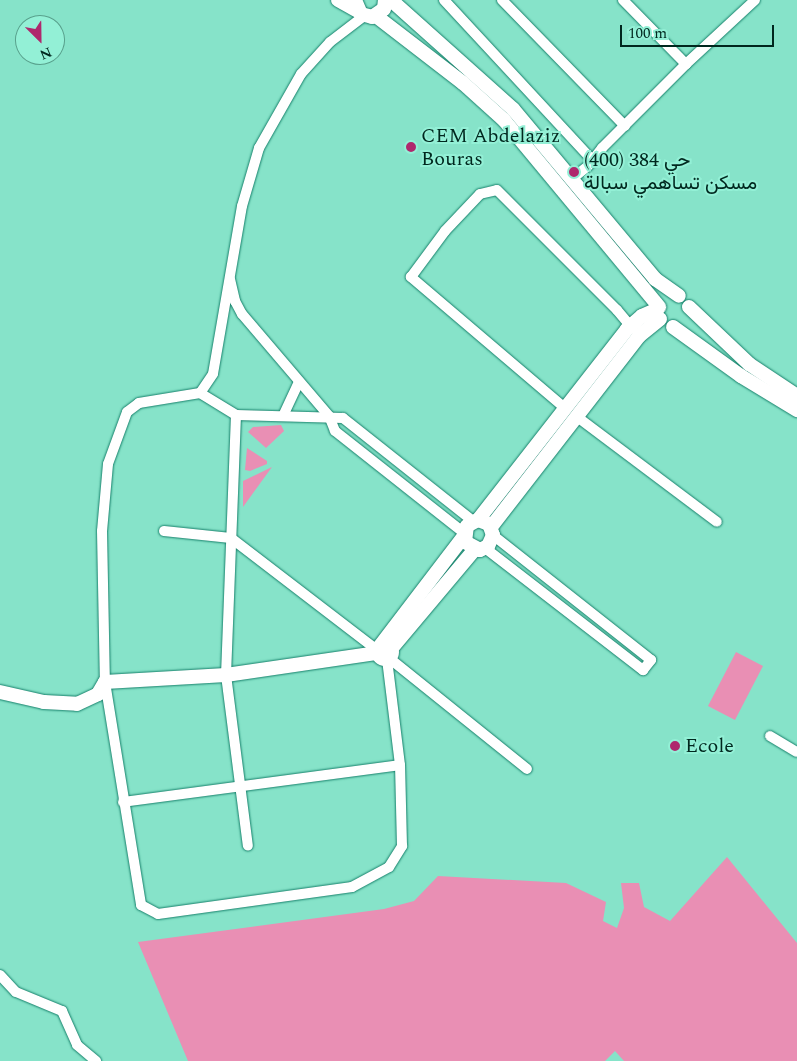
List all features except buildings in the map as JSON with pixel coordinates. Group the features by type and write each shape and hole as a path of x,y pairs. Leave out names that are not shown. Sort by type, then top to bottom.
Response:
{"street":[{"path":"338,0 363,11 406,36 497,114 673,327 741,376 797,410"},
{"path":"200,393 214,374 229,270 250,172 260,148 301,74 330,42 363,11 384,9 385,0"},
{"path":"391,0 493,88 573,178 655,279 678,296 749,364 797,396"},
{"path":"444,0 592,160"},
{"path":"502,0 625,126"},
{"path":"623,0 686,64"},
{"path":"573,178 686,64 755,0"},
{"path":"627,329 627,322 610,303 496,190 480,194 445,231 411,277 572,412 717,522"},
{"path":"229,270 235,301 242,314 329,416 335,431 464,534 480,549 643,670 651,660 492,531 476,521 343,418 329,416 236,415 200,393 139,403 127,412 108,464 102,531 105,682 138,898 142,905 158,914 352,887 385,870 402,846 400,765 384,653 464,534 476,521 639,336 659,312 666,297 678,296"},
{"path":"673,327 686,321 690,307"},
{"path":"105,682 226,675 384,653 480,549 627,329 642,316 659,312"},
{"path":"283,416 299,382"},
{"path":"236,415 226,675 248,846"},
{"path":"164,531 231,538 384,653 526,769"},
{"path":"0,692 44,702 77,704 98,694 105,682"},
{"path":"770,736 797,752"},
{"path":"122,802 400,765"},
{"path":"0,974 16,992 62,1011 77,1045 96,1061"}],"shaded area":[{"path":"281,425 284,431 266,448 248,432 253,427"},
{"path":"247,448 267,461 267,464 250,471 245,470"},
{"path":"272,467 243,507 243,481"},
{"path":"736,652 763,666 735,720 708,706"},
{"path":"727,857 797,943 797,1061 624,1061 615,1051 605,1061 188,1061 138,942 384,909 414,901 438,876 566,883 606,902 603,921 617,928 624,908 621,883 639,883 644,907 670,921"}],"place":[{"name":"CEM Abdelaziz Bouras","path":"411,147"},
{"name":"حي 384 (400) مسكن تساهمي سبالة","path":"574,172"},
{"name":"Ecole","path":"675,746"}]}
